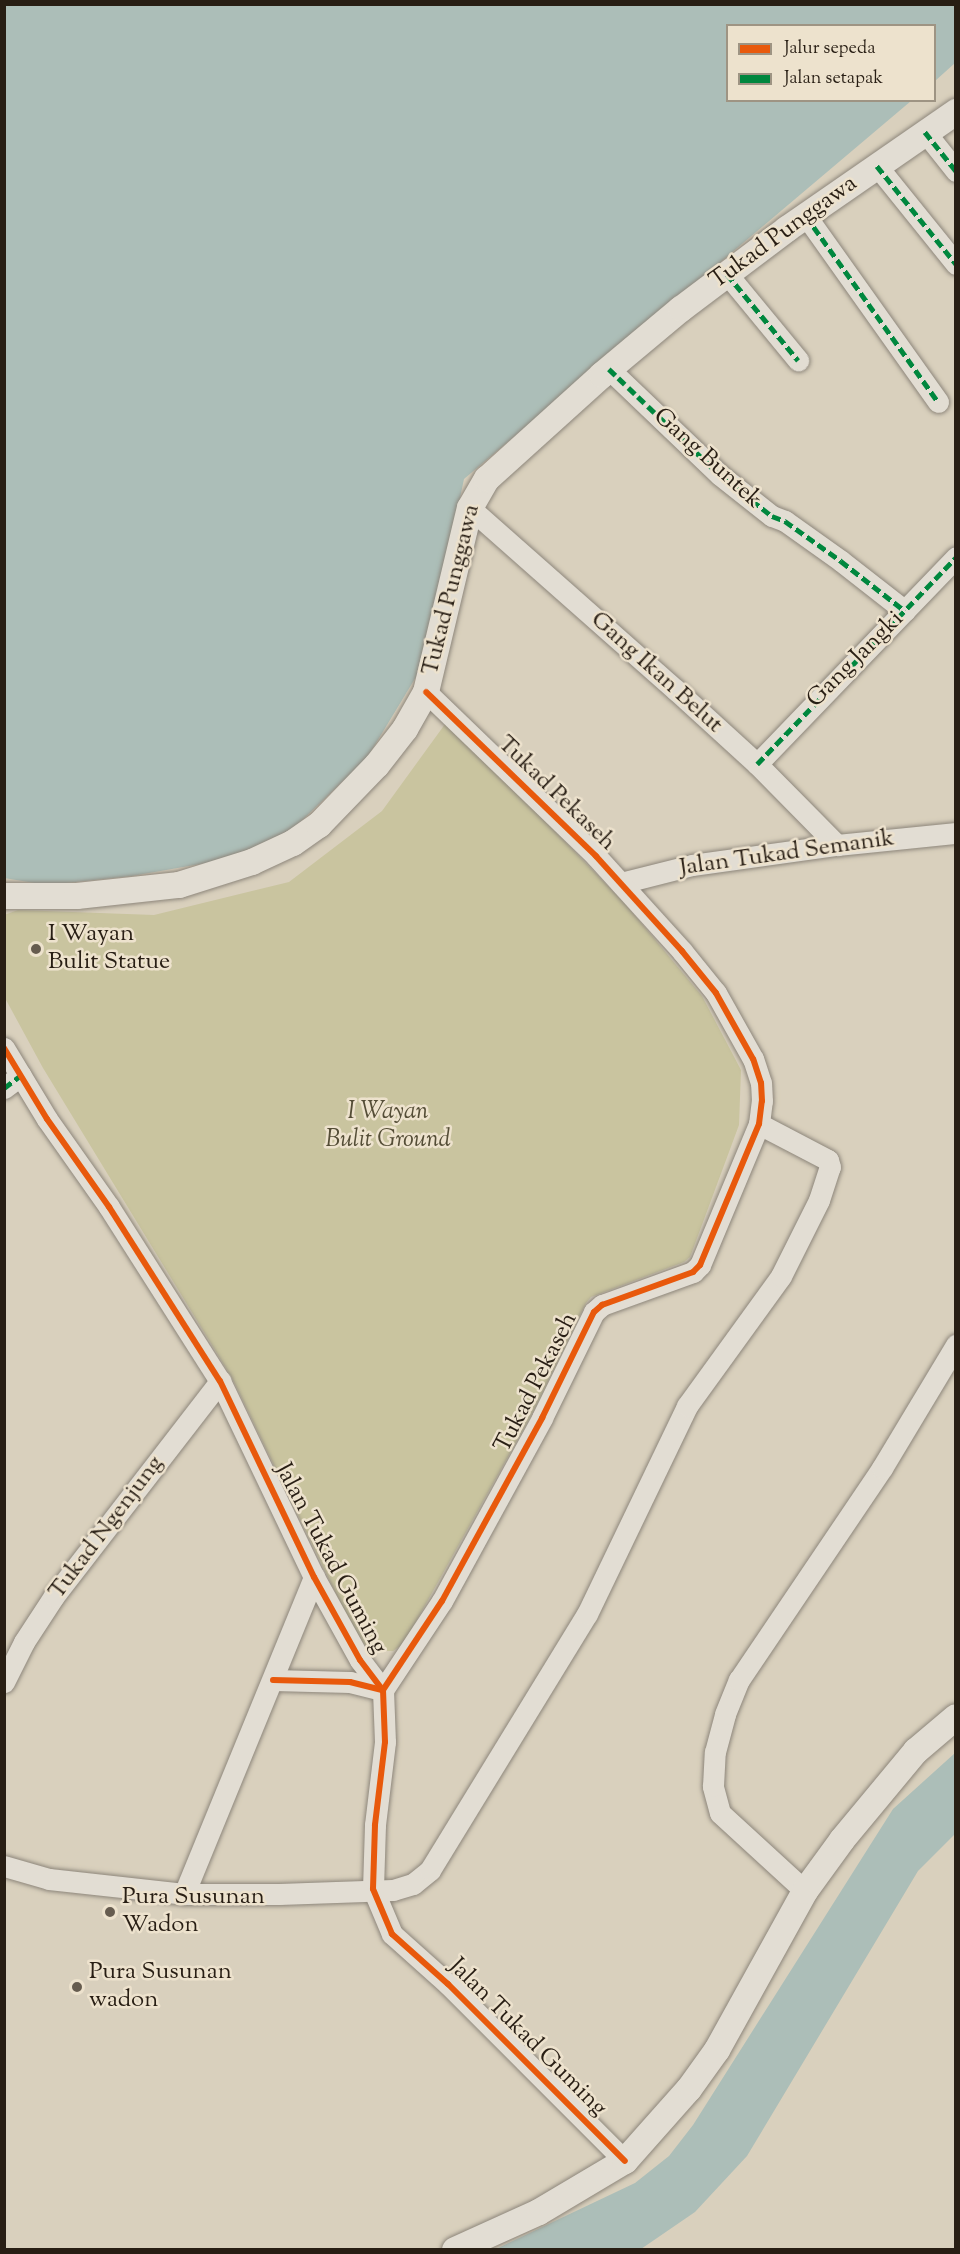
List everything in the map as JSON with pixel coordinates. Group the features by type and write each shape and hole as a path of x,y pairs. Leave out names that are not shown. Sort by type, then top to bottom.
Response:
{"street":[{"name":"Tukad Punggawa","path":"4,896 77,896 179,885 244,865 278,850 319,825 377,765 405,729 426,692 470,508 480,489 495,471 609,369 727,274 956,112"},
{"path":"925,132 956,171"},
{"path":"877,166 956,264"},
{"path":"806,216 938,402"},
{"path":"727,274 798,360"},
{"name":"Gang Buntek","path":"609,369 720,475 772,516 785,521 841,561 905,611"},
{"name":"Gang Ikan Belut","path":"470,508 757,764 837,845"},
{"name":"Gang Jangki","path":"757,764 956,557"},
{"name":"Tukad Pekaseh","path":"383,1690 442,1601 542,1418 594,1312 602,1305 693,1272 700,1265 759,1124 762,1101 761,1083 738,1029 716,993 689,959 621,883 426,692"},
{"name":"Jalan Tukad Semanik","path":"621,883 692,865 837,845 956,833"},
{"name":"Jalan Tukad Guming","path":"4,1048 47,1119 109,1207 220,1381 314,1577 360,1660 383,1690 385,1742 375,1825 373,1889 392,1934 448,1984 625,2161"},
{"path":"4,1088 21,1075"},
{"path":"4,1866 49,1879 184,1894 279,1894 393,1890 413,1884 430,1870 587,1614 687,1406 781,1276 810,1219 830,1167 828,1160 759,1124"},
{"path":"805,1891 720,1813 713,1786 715,1752 725,1714 739,1680 882,1468 956,1345"},
{"name":"Tukad Ngenjung","path":"4,1682 24,1642 54,1596 220,1381"},
{"path":"184,1894 314,1577"},
{"path":"273,1680 350,1682 383,1690"},
{"path":"455,2250 539,2212 625,2161 689,2089 717,2050 805,1891 884,1787 916,1751 956,1717"}],"green space":[{"name":"I Wayan Bulit Ground","path":"448,720 627,906 702,996 741,1070 739,1125 690,1257 684,1262 591,1297 586,1303 533,1412 404,1643 393,1651 376,1651 364,1644 351,1625 232,1378 43,1068 5,998 4,915 18,910 154,915 289,882 382,811"}],"shaded area":[{"path":"4,5 955,5 955,63 936,80 936,24 726,24 726,102 910,102 464,479 425,662 367,758 269,852 132,876 47,885 4,878"},
{"path":"955,1753 955,1834 918,1871 747,2156 695,2212 641,2249 496,2249 635,2183 669,2156 693,2125 893,1809"}],"marked path":[{"path":"925,132 956,171"},
{"path":"877,166 956,264"},
{"path":"806,216 938,402"},
{"path":"727,274 798,360"},
{"path":"609,369 720,475 772,516 785,521 841,561 905,611"},
{"path":"757,764 956,557"},
{"path":"4,1088 21,1075"}],"cycle path":[{"path":"273,1680 350,1682 383,1690 442,1601 542,1418 594,1312 602,1305 693,1272 700,1265 759,1124 762,1101 761,1083 753,1059 716,993 682,951 596,856 426,692"},
{"path":"4,1048 47,1119 109,1207 220,1381 314,1577 360,1660 383,1690 385,1742 375,1825 373,1889 392,1934 448,1984 625,2161"}],"place":[{"name":"I Wayan Bulit Statue","path":"36,949"},
{"name":"Pura Susunan Wadon","path":"110,1912"},
{"name":"Pura Susunan wadon","path":"77,1987"}]}
